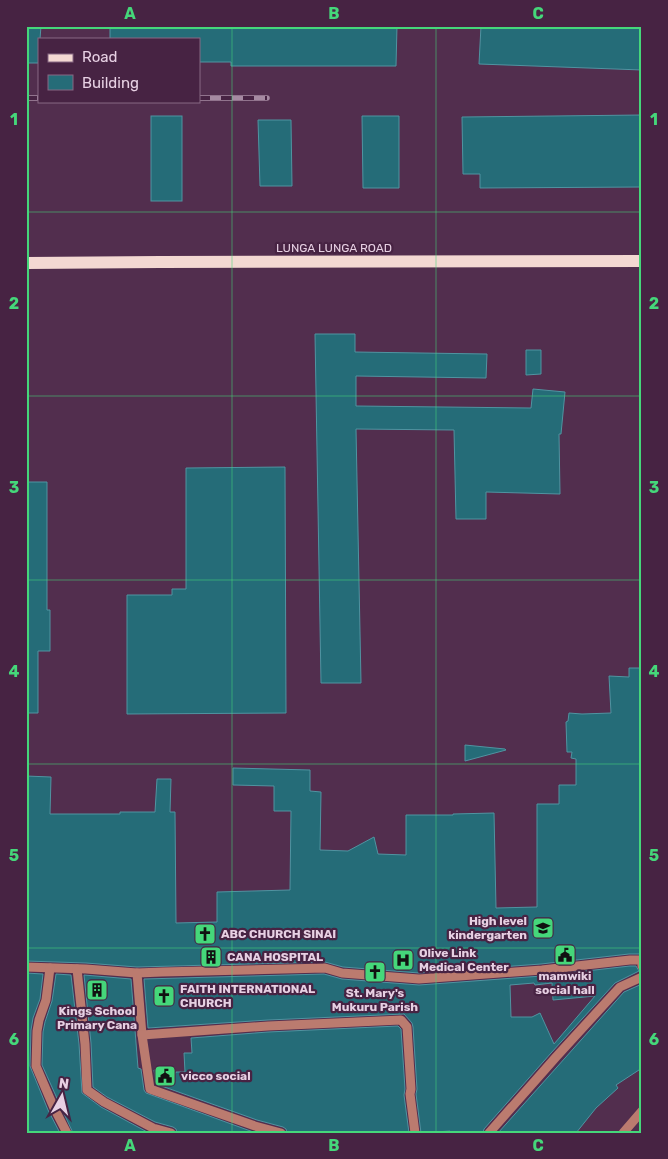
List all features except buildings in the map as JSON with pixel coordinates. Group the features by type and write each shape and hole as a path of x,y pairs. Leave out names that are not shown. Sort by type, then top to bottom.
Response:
{"main road":[{"name":"LUNGA LUNGA ROAD","path":"26,263 642,262"}],"street":[{"path":"26,967 77,968 137,973 325,968 342,973 419,979 542,970 630,960 642,960 642,966"},
{"path":"50,968 46,1000 37,1031 36,1066 67,1133"},
{"path":"77,968 85,1044 87,1090 104,1102 153,1128 171,1133"},
{"path":"137,973 142,1035 150,1089 255,1126 281,1133"},
{"path":"489,1133 620,987 642,977"},
{"path":"142,1035 268,1026 402,1020 407,1027 410,1094 415,1133"},
{"path":"623,1133 642,1111"}],"railway":[{"path":"26,98 38,98"},
{"path":"200,98 267,98"}],"place":[{"name":"High level kindergarten","path":"543,928"},
{"name":"ABC CHURCH SINAI","path":"205,934"},
{"name":"mamwiki social hall","path":"565,955"},
{"name":"CANA HOSPITAL","path":"211,957"},
{"name":"Olive Link Medical Center","path":"403,960"},
{"name":"St. Mary's Mukuru Parish","path":"375,972"},
{"name":"Kings School Primary Cana","path":"97,990"},
{"name":"FAITH INTERNATIONAL CHURCH","path":"164,996"},
{"name":"vicco social","path":"165,1076"}]}
